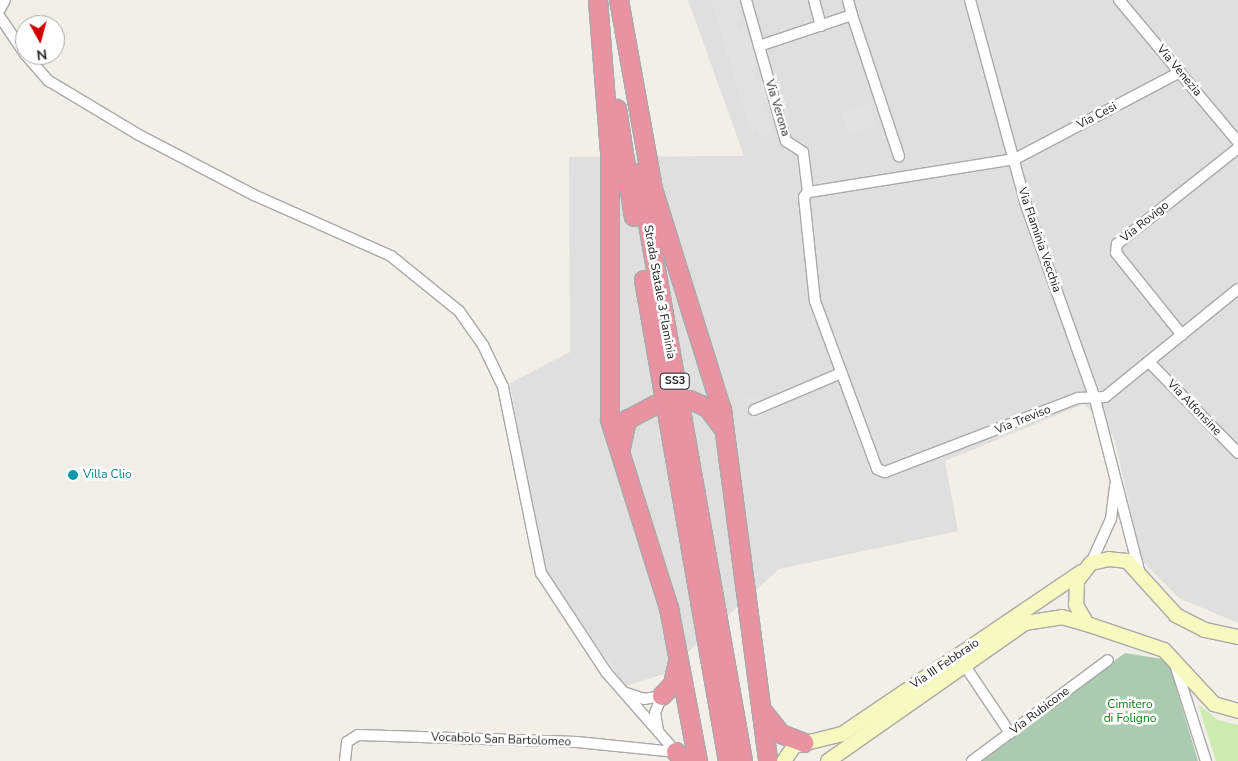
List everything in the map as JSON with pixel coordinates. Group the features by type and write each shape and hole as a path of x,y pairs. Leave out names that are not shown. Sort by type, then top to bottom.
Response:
{"highway":[{"path":"599,0 610,152 608,400 622,460 677,642 698,761"},
{"name":"Strada Statale 3 Flaminia","path":"599,0 645,286 728,761"},
{"name":"Strada Statale 3 Flaminia","path":"614,0 657,284 743,761"},
{"path":"619,0 653,189 707,357 724,429 768,761"},
{"path":"690,400 708,408 724,429"},
{"path":"622,460 624,424 635,412 654,405"},
{"path":"662,696 676,676 677,642"},
{"path":"760,705 776,729 804,743"}],"main road":[{"name":"Via Flaminia Vecchia","path":"1087,624 1074,597 1086,568 1119,559 1139,570 1176,615 1204,630 1238,636"},
{"name":"Via III Febbraio","path":"804,743 842,734 1086,568"},
{"path":"828,761 1032,620 1062,617 1142,639 1173,656 1214,704 1238,711"},
{"path":"784,761 791,748 804,743"}],"street":[{"path":"0,9 5,0"},
{"name":"Via Verona","path":"746,0 786,141 803,152 808,192"},
{"path":"814,0 821,26"},
{"path":"848,0 899,156"},
{"name":"Via Flaminia Vecchia","path":"970,0 1026,205 1095,399 1139,570"},
{"name":"Via Venezia","path":"1119,0 1238,142"},
{"path":"759,46 852,15"},
{"path":"0,17 15,40"},
{"path":"34,65 49,81 146,139 254,195 391,256 459,311 483,344 502,387 541,573 622,692 680,757"},
{"name":"Via Cesi","path":"1014,159 1180,72"},
{"name":"Via Rovigo","path":"1182,335 1116,253 1117,244 1238,148"},
{"path":"808,192 1014,159"},
{"name":"Via Treviso","path":"808,192 804,197 815,301 877,469 885,472 1078,398 1095,399 1106,397 1150,363 1238,289"},
{"name":"Via Alfonsine","path":"1150,363 1238,454"},
{"path":"754,410 841,373"},
{"name":"Via Flaminia Vecchia","path":"1086,568 1111,519 1116,478"},
{"path":"1173,656 1192,722 1206,761"},
{"name":"Via Rubicone","path":"972,761 1108,660"},
{"path":"965,666 1010,733"},
{"path":"622,692 639,698 662,696 655,713 659,732"},
{"name":"Vocabolo San Bartolomeo","path":"345,761 347,742 358,735 577,742 680,757"}],"shaded area":[{"path":"688,0 1238,0 1238,623 1179,598 1142,561 1114,437 1084,404 945,461 958,531 779,569 664,674 625,686 540,564 510,383 570,352 569,157 744,156"},
{"path":"711,0 738,0 744,19 736,23 739,30 746,28 760,67 752,69 755,80 762,78 770,100 763,103 774,133 761,137 757,128 750,130"},
{"path":"870,103 877,125 850,135 841,113"},
{"path":"764,393 771,410 754,422 745,399"}],"green space":[{"name":"Cimitero di Foligno","path":"1125,653 1168,660 1198,761 979,761"},
{"path":"1198,704 1218,720 1238,725 1238,761 1216,761"}],"place":[{"name":"Villa Clio","path":"73,475"}]}
